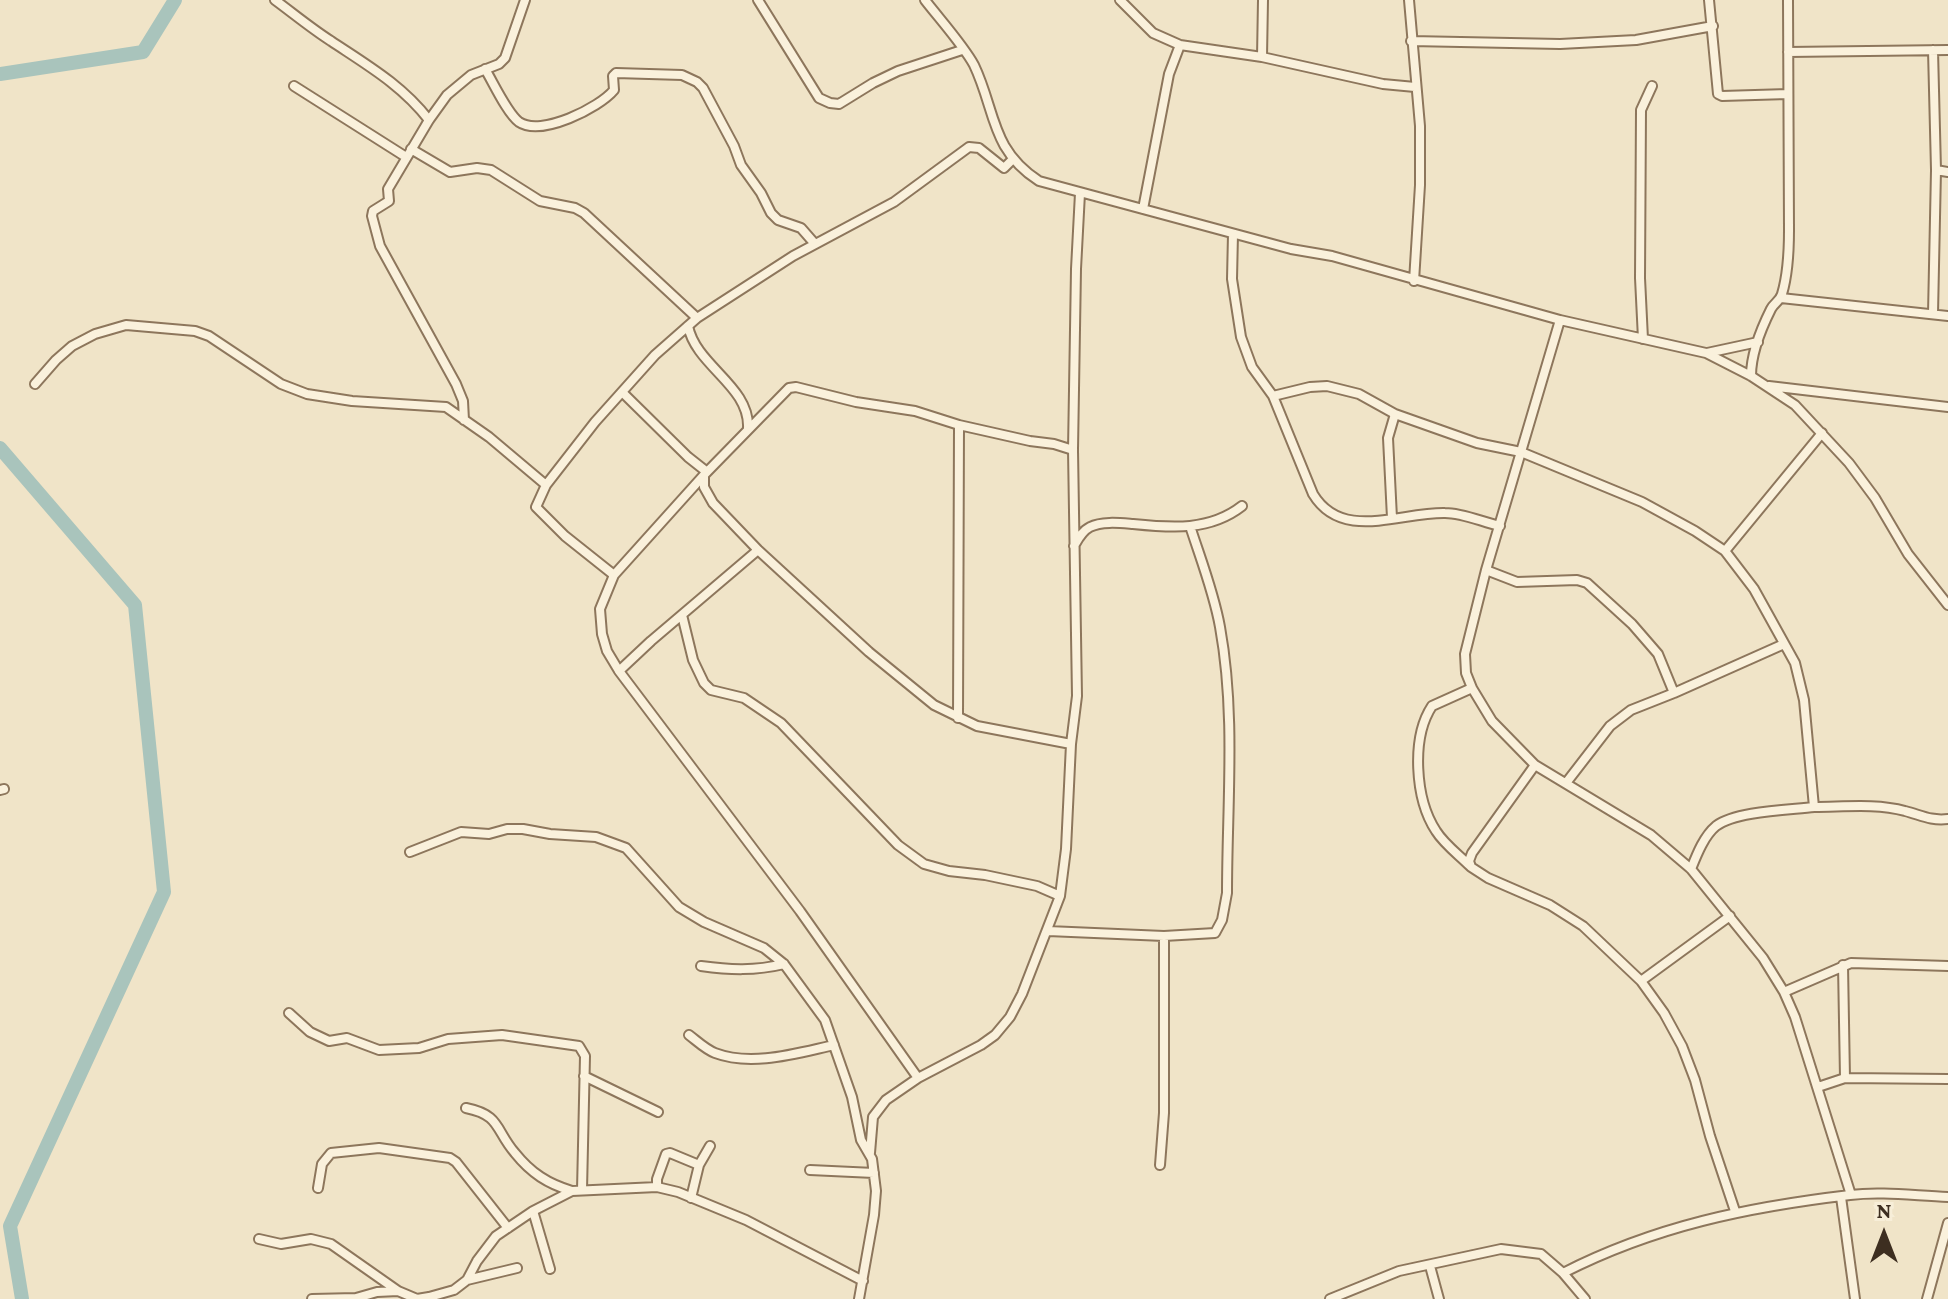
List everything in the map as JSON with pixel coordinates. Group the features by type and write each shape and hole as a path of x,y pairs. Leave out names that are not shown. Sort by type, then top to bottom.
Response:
{"street":[{"path":"275,0 332,42 378,70 413,99 429,120"},
{"path":"464,420 463,401 456,384 380,246 373,211 389,201 388,189 447,95 471,75 499,64 508,52 525,0"},
{"path":"758,0 819,98 830,103 839,104 898,71 962,50"},
{"path":"925,0 973,63 997,135 1013,159 1039,181 1233,234 1332,256 1560,320 1706,353 1751,376 1795,405 1822,433 1875,498 1908,554 1948,605"},
{"path":"1120,0 1153,33 1180,45 1262,57 1376,83 1415,87"},
{"path":"1262,57 1263,0"},
{"path":"1409,0 1420,126 1414,281"},
{"path":"1709,0 1718,94 1788,94"},
{"path":"1751,376 1751,363 1758,342 1773,305 1781,298 1789,239 1788,0"},
{"path":"1411,41 1560,44 1636,40 1713,26"},
{"path":"1143,209 1169,74 1180,45"},
{"path":"1933,50 1936,170 1933,314"},
{"path":"1788,52 1948,50"},
{"path":"485,69 514,117 525,125 542,127 557,124 605,99 614,90 613,76 616,73 690,77 703,88 741,165 771,213 778,220 801,228 815,244"},
{"path":"294,86 408,153 450,172 477,168 491,170 540,201 575,208 584,213 697,318"},
{"path":"1643,339 1640,278 1641,110 1652,86"},
{"path":"614,575 565,536 536,507 546,485 655,355 697,318 815,244 894,202 969,147 979,148 1004,168 1013,159"},
{"path":"1936,170 1948,172"},
{"path":"859,1299 874,1215 876,1191 870,1153 870,1126 876,1111 886,1100 918,1078 965,1055 995,1035 1010,1017 1022,994 1060,896 1077,696 1073,450 1080,193"},
{"path":"1233,234 1232,279 1241,337 1252,367 1273,396 1313,494 1323,508 1353,522 1446,513 1500,526"},
{"path":"1781,298 1948,316"},
{"path":"1560,320 1486,570 1465,654 1466,673 1492,721 1535,765 1651,835 1691,869 1763,958 1784,992 1818,1087 1851,1195"},
{"path":"35,384 72,346 95,334 126,325 183,329 209,336 281,384 307,394 352,401 446,407 489,437 546,485"},
{"path":"688,326 694,347 745,407 748,429"},
{"path":"1706,353 1758,342"},
{"path":"1764,385 1948,407"},
{"path":"1273,396 1327,386 1359,394 1395,414 1477,443 1521,452 1642,502 1725,551 1754,589 1795,663 1804,700 1814,807"},
{"path":"918,1078 791,899 619,671 607,651 601,618 603,597 614,575 705,474 784,391 792,387 915,411 959,425 1073,450"},
{"path":"622,392 705,474 704,487 713,503 758,550 869,652 934,705 958,718 1001,733 1071,744"},
{"path":"1392,518 1388,438 1395,414"},
{"path":"958,718 959,425"},
{"path":"1725,551 1822,433"},
{"path":"1073,547 1084,531 1095,525 1116,522 1190,526 1219,521 1242,506"},
{"path":"1048,931 1164,936 1215,933 1222,920 1227,893 1230,721 1215,599 1190,526"},
{"path":"619,671 758,550"},
{"path":"1486,570 1517,582 1577,580 1587,583 1632,624 1658,654 1674,693"},
{"path":"682,615 697,672 704,683 711,690 744,698 781,723 898,845 924,864 1037,886 1060,896"},
{"path":"1566,783 1618,718 1784,644"},
{"path":"1472,688 1432,706 1421,732 1416,765 1430,820 1437,832 1471,867 1488,878 1550,905 1583,926 1641,981 1682,1046 1735,1211"},
{"path":"1471,867 1469,861 1472,853 1535,765"},
{"path":"1691,869 1702,845 1718,824 1734,818 1814,807 1880,808 1905,811 1930,820 1948,819"},
{"path":"410,852 464,832 489,834 507,829 596,837 626,848 679,907 704,922 756,943 784,964 821,1013 852,1097 861,1140 870,1153"},
{"path":"1641,981 1730,916"},
{"path":"1160,1165 1164,1113 1164,936"},
{"path":"1784,992 1843,965 1860,962 1948,966"},
{"path":"701,966 733,971 784,964"},
{"path":"1843,965 1845,1078"},
{"path":"289,1013 310,1032 329,1041 347,1038 379,1050 419,1048 448,1039 502,1035 579,1046 585,1056 577,1190"},
{"path":"689,1035 706,1048 727,1056 770,1058 834,1045"},
{"path":"584,1076 658,1112"},
{"path":"1818,1087 1845,1078 1948,1079"},
{"path":"466,1108 493,1118 512,1150 540,1178 577,1190 657,1187 746,1220 863,1281"},
{"path":"691,1198 699,1165 710,1146"},
{"path":"318,1188 322,1164 331,1153 379,1148 450,1158 508,1228"},
{"path":"657,1187 666,1154 699,1165"},
{"path":"810,1170 874,1173"},
{"path":"259,1239 281,1244 320,1239 398,1291 417,1299 454,1290 467,1280 490,1242 533,1211 577,1190"},
{"path":"1563,1273 1632,1241 1735,1211 1851,1195 1947,1197 1948,1209"},
{"path":"1841,1197 1855,1299"},
{"path":"533,1211 550,1269"},
{"path":"1927,1299 1948,1223"},
{"path":"1330,1299 1390,1274 1492,1250 1509,1249 1541,1254 1563,1273 1585,1299"},
{"path":"1430,1266 1439,1299"},
{"path":"467,1280 517,1268"},
{"path":"312,1299 356,1298 377,1292 398,1291"}],"waterway":[{"path":"0,74 143,52 175,0"},
{"path":"0,448 135,605 164,892 10,1226 22,1299"}]}
